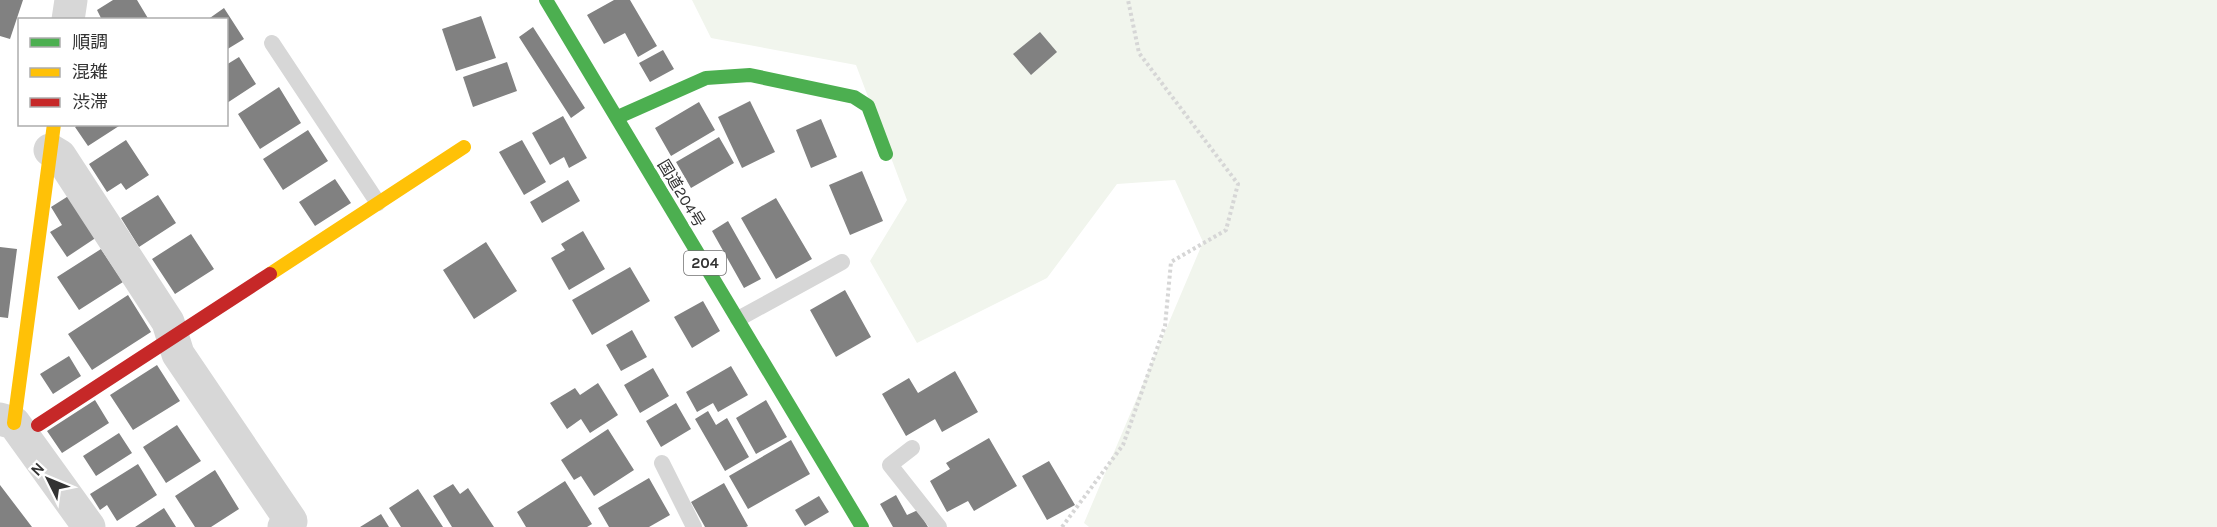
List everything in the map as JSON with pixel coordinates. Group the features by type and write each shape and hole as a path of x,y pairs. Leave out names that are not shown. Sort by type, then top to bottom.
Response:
{"main road":[{"name":"国道204号","path":"546,0 862,527"},
{"path":"618,117 706,78 750,75 854,97 868,106 886,154"},
{"path":"17,422 52,137"},
{"path":"17,422 172,337 464,147"}],"street":[{"path":"68,18 70,0"},
{"path":"52,137 66,166 168,322 178,354 291,521 284,527"},
{"path":"17,422 89,527"}],"lane":[{"path":"272,43 378,203"},
{"path":"738,318 842,262"},
{"path":"912,448 890,465 939,527"},
{"path":"662,463 694,527"}],"path":[{"path":"1062,527 1123,445 1165,326 1172,262 1226,230 1238,184 1139,53 1128,0"}],"shaded area":[{"path":"692,0 2217,0 2217,527 1089,527 1084,523 1203,242 1175,180 1117,184 1047,278 917,343 870,261 907,200 856,65 711,38"}],"building":[{"path":"0,0 23,0 10,39 0,36"},
{"path":"113,0 137,0 148,18 101,18 97,10"},
{"path":"614,0 630,0 657,46 638,57 625,33 604,44 587,15"},
{"path":"224,8 244,39 228,49 228,18 210,18"},
{"path":"481,16 496,58 456,71 442,29"},
{"path":"533,27 585,108 571,118 519,37"},
{"path":"1040,32 1057,52 1031,75 1013,54"},
{"path":"663,50 674,69 650,82 639,63"},
{"path":"239,57 256,84 228,102 228,64"},
{"path":"507,62 517,91 473,107 463,77"},
{"path":"279,87 301,123 260,149 238,114"},
{"path":"750,101 775,152 742,168 718,117"},
{"path":"699,102 715,130 671,156 655,128"},
{"path":"563,116 587,158 569,168 564,157 550,165 532,133"},
{"path":"821,119 837,157 811,168 796,130"},
{"path":"76,126 119,126 88,146"},
{"path":"308,130 328,161 283,190 263,159"},
{"path":"719,137 734,163 691,188 676,162"},
{"path":"126,140 149,175 126,190 121,183 107,192 89,164"},
{"path":"522,140 546,182 524,195 499,152"},
{"path":"862,171 883,221 850,235 829,185"},
{"path":"335,179 351,203 315,226 299,202"},
{"path":"568,180 580,201 542,223 530,202"},
{"path":"70,195 97,237 67,257 50,232 62,225 51,207"},
{"path":"158,195 176,223 139,247 121,218"},
{"path":"776,198 812,259 776,279 741,218"},
{"path":"728,221 761,279 744,288 712,231"},
{"path":"583,231 605,269 569,290 551,258 565,250 561,244"},
{"path":"191,234 214,269 175,294 152,259"},
{"path":"486,242 517,291 474,319 443,270"},
{"path":"0,247 17,249 8,318 0,317"},
{"path":"101,249 123,282 79,310 57,277"},
{"path":"630,267 650,301 592,335 572,300"},
{"path":"845,290 871,337 836,357 810,310"},
{"path":"128,295 151,332 92,370 68,334"},
{"path":"703,301 720,331 692,348 674,317"},
{"path":"632,330 647,357 621,371 606,345"},
{"path":"69,356 81,376 53,394 40,374"},
{"path":"157,365 180,401 133,430 110,395"},
{"path":"731,366 748,395 718,412 713,403 697,412 686,392"},
{"path":"653,368 669,396 640,413 624,385"},
{"path":"955,371 978,412 942,432 935,419 906,436 882,394 909,378 918,393"},
{"path":"598,383 618,415 590,433 581,419 567,429 550,403 575,388 580,395"},
{"path":"95,400 109,423 62,453 47,431"},
{"path":"766,400 787,437 756,454 736,418"},
{"path":"676,403 691,429 661,447 646,421"},
{"path":"708,411 716,425 727,418 749,457 725,471 695,419"},
{"path":"177,425 201,461 166,483 143,447"},
{"path":"608,429 634,470 594,496 581,476 574,480 561,460"},
{"path":"119,433 132,453 96,476 83,456"},
{"path":"989,438 1017,486 974,511 968,501 947,512 930,481 950,469 946,463"},
{"path":"791,440 810,474 748,509 729,476"},
{"path":"1049,461 1075,505 1047,520 1022,476"},
{"path":"138,464 157,495 117,521 107,505 100,510 90,494"},
{"path":"215,470 239,509 211,527 195,527 175,496"},
{"path":"649,478 670,515 649,527 609,527 598,508"},
{"path":"565,481 592,524 587,527 526,527 517,512"},
{"path":"724,483 748,526 705,527 691,502"},
{"path":"453,484 460,494 468,488 494,527 452,527 433,496"},
{"path":"0,485 32,527 0,527"},
{"path":"418,489 443,527 401,527 389,508"},
{"path":"896,495 907,515 918,510 928,527 893,527 880,504"},
{"path":"819,496 829,512 805,526 795,510"},
{"path":"164,508 176,527 135,527"},
{"path":"381,514 389,527 360,527"}],"traffic: fast":[{"path":"546,0 862,527"},
{"path":"618,117 706,78 750,75 854,97 868,106 886,154"}],"traffic: slow":[{"path":"14,423 54,126"},
{"path":"270,274 464,147"}],"traffic: jam":[{"path":"38,425 270,274"}]}
